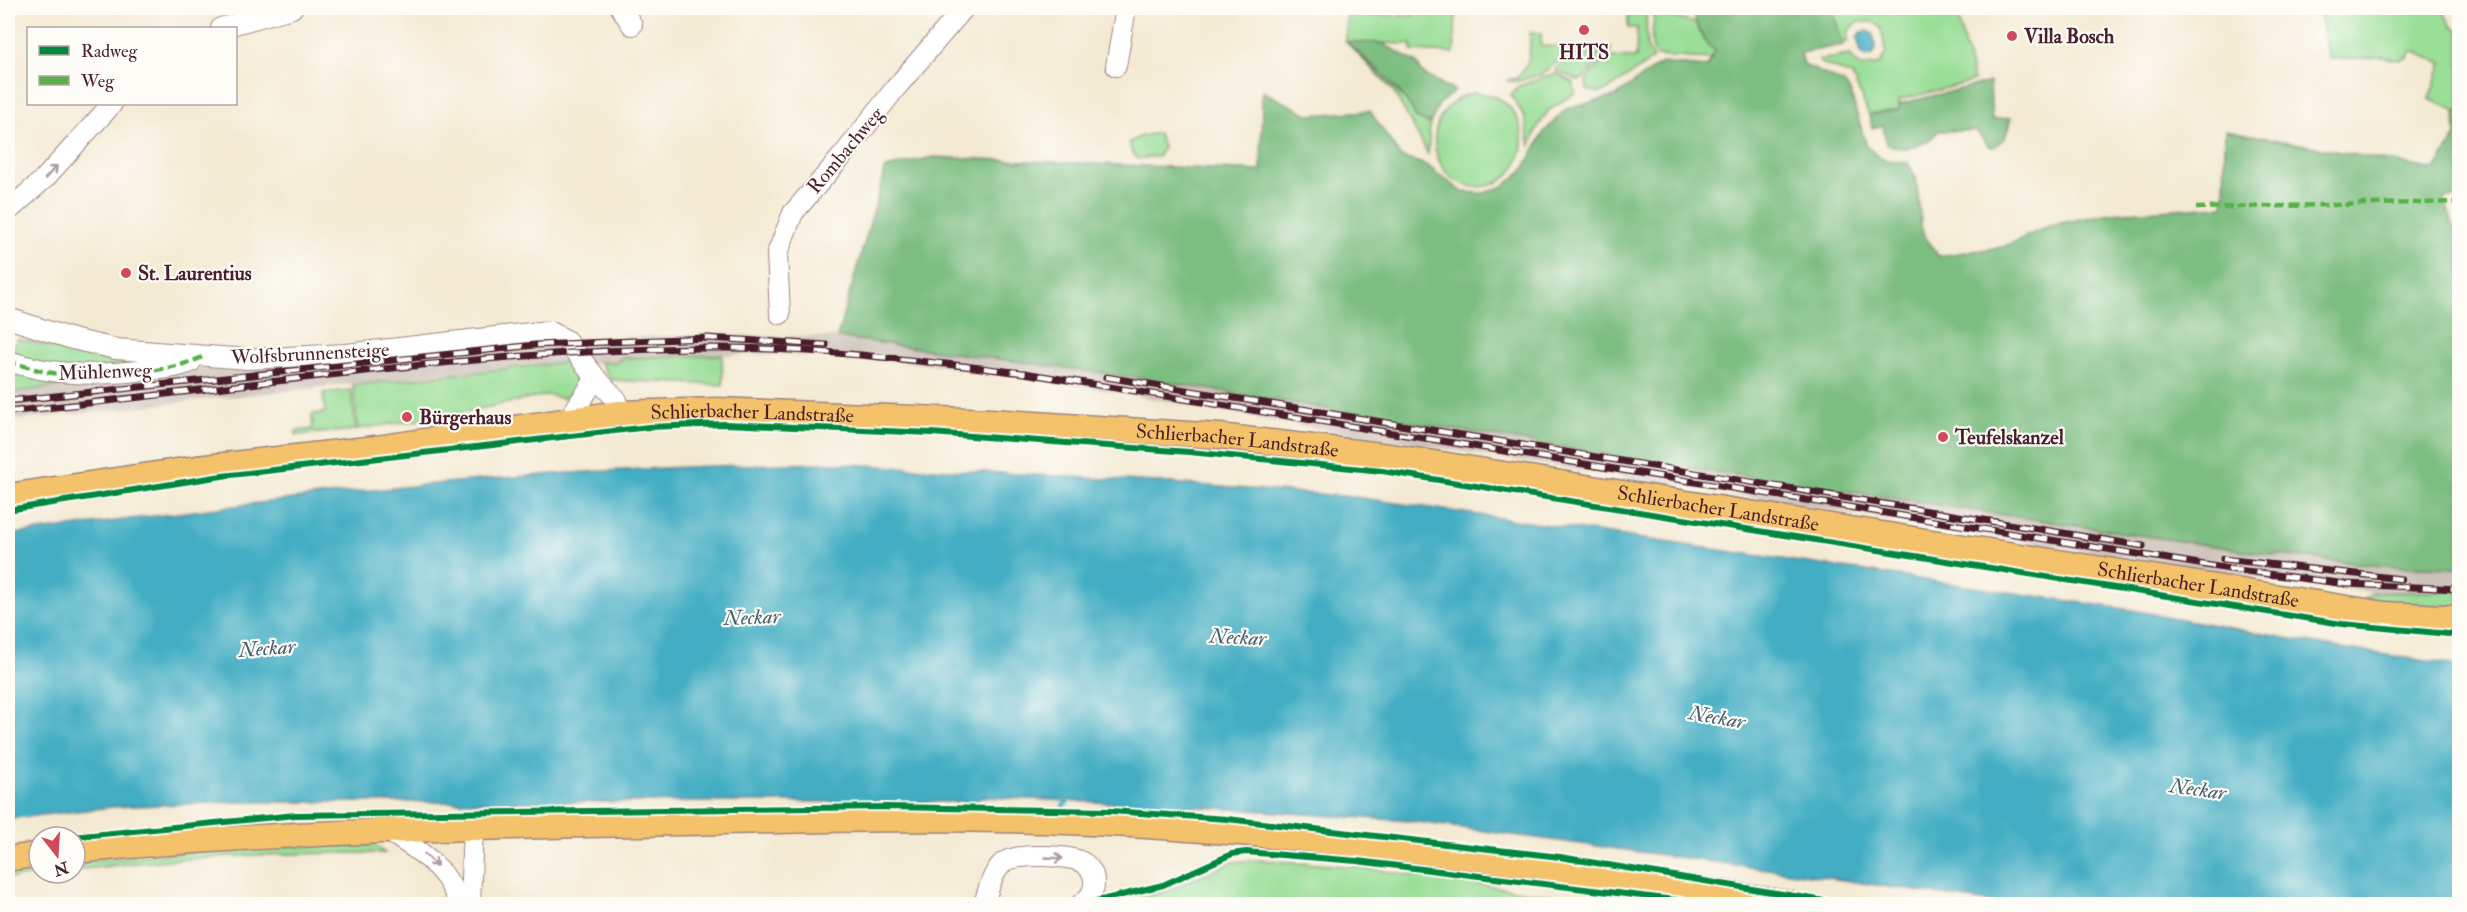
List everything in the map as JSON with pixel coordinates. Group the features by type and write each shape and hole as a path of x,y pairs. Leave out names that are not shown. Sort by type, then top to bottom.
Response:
{"main road":[{"name":"Schlierbacher Landstraße","path":"8,496 185,469 376,448 619,413 718,410 991,421 1219,436 1390,456 2385,614 2460,618"},
{"path":"87,850 198,839 386,830 926,818 1019,820 1206,831 1353,844 1539,866 1793,904"},
{"path":"8,859 27,856"}],"street":[{"path":"225,27 292,8"},
{"path":"621,8 632,25"},
{"name":"Rombachweg","path":"780,314 777,254 793,213 964,8"},
{"path":"1116,66 1126,8"},
{"path":"8,211 45,178 111,105"},
{"name":"Wolfsbrunnensteige","path":"8,318 106,347 202,357 299,358 549,331 566,340 617,400 619,413"},
{"name":"Mühlenweg","path":"8,361 48,372 84,375 174,367 202,357"},
{"path":"568,420 596,378"},
{"path":"470,904 473,828"},
{"path":"386,830 423,852 439,868 454,888 459,904"},
{"path":"984,904 999,867 1009,860 1029,857 1073,859 1087,865 1093,874 1094,887 1092,894 1081,904"}],"shaded area":[{"path":"707,335 837,337 1060,366 1369,414 1663,464 2261,553 2381,566 2459,568 2459,595 2373,593 2293,584 1303,426 1038,378 898,361 776,354 622,358 616,363 534,364 8,421 8,393 191,368 291,364 572,339"}],"green space":[{"path":"1628,8 1646,8 1647,46 1653,59 1606,91 1599,93 1587,90 1586,79 1607,57 1636,58 1637,28 1628,28"},
{"path":"1653,8 1676,8 1667,16 1696,23 1704,41 1715,51 1712,59 1656,56 1652,42"},
{"path":"1691,8 1832,8 1843,45 1801,53 1804,65 1844,83 1850,91 1867,147 1882,159 1908,163 1916,178 1922,231 1938,256 2003,247 2051,225 2111,213 2224,206 2225,130 2435,170 2456,136 2455,111 2459,112 2459,197 2444,198 2460,245 2459,568 2381,566 2261,553 1663,464 1153,380 837,337 886,168 933,157 1261,171 1262,91 1310,115 1370,111 1401,157 1426,165 1463,192 1484,193 1504,186 1524,169 1544,132 1566,109 1616,96 1661,63 1707,67 1715,51 1704,41"},
{"path":"1832,8 1955,8 1974,81 1899,100 1900,110 1869,115 1852,75 1821,63 1819,60 1850,55 1853,61 1862,67 1880,64 1886,52 1881,28 1874,22 1858,22 1848,31 1847,42 1842,43"},
{"path":"2319,8 2441,8 2452,26 2459,30 2459,112 2429,99 2442,63 2412,51 2408,57 2399,60 2383,57 2329,59"},
{"path":"1413,11 1456,12 1454,53 1411,51 1411,44 1347,42 1411,105 1416,118 1430,124 1428,154 1394,92 1346,42 1347,14 1412,16"},
{"path":"1530,33 1541,33 1541,46 1611,48 1610,53 1568,53 1542,74 1518,81 1506,81 1525,69 1529,56"},
{"path":"1346,42 1382,43 1417,63 1423,74 1455,91 1439,104 1430,124 1416,118 1404,97 1395,87"},
{"path":"1572,56 1604,56 1580,81 1555,70 1563,60"},
{"path":"1555,73 1574,83 1575,93 1549,110 1537,128 1530,147 1525,118 1511,94 1519,86"},
{"path":"1990,82 1992,120 2011,118 2005,138 1994,147 1989,146 1976,131 1939,131 1921,144 1908,148 1893,147 1886,144 1883,126 1872,128 1869,115 1899,110 1899,104"},
{"path":"1472,93 1494,97 1509,107 1519,122 1522,139 1520,156 1512,171 1498,182 1478,187 1460,183 1452,178 1439,161 1435,149 1437,125 1442,114 1460,98"},
{"path":"1158,133 1163,147 1159,156 1137,159 1131,151 1130,142 1141,136"},
{"path":"17,339 111,360 191,368 8,393 8,363"},
{"path":"722,355 723,385 611,380 600,362 616,363 622,358"},
{"path":"569,362 573,368 576,388 563,399 549,395 451,415 358,429 353,385"},
{"path":"351,390 356,430 296,435 296,431 313,429 312,414 325,413 323,393"},
{"path":"2459,591 2459,607 2363,600 2373,593"},
{"path":"375,845 385,853 230,856 87,869 87,860 271,846"},
{"path":"1262,860 1357,867 1612,904 1119,904 1170,890 1232,862"},
{"path":"27,868 27,876 8,879 8,871"}],"water":[{"path":"1867,31 1873,34 1876,50 1873,55 1866,57 1861,53 1857,38 1861,32"},
{"name":"Neckar","path":"829,463 1157,482 1355,497 2132,610 2335,647 2459,666 2459,904 2002,904 1796,873 1410,821 1202,807 982,797 974,802 230,802 112,807 8,819 8,535 441,483 625,470"}],"waterway":[{"path":"1063,806 1068,801"}],"railway":[{"path":"8,401 535,345 707,338 826,345"},
{"path":"8,412 357,372 532,355 707,348 826,352 1024,373 2230,569 2346,584 2460,589"},
{"path":"1106,377 2143,546"},
{"path":"2223,559 2401,579"}],"marked path":[{"path":"2196,208 2460,202"},
{"path":"8,361 47,372 104,375 169,368 202,357"}],"cycle path":[{"path":"8,510 222,476 649,427 725,424 931,433 1189,452 1382,471 2342,624 2460,635"},
{"path":"87,836 296,815 887,807 1111,811 1227,819 1560,857 1843,904"},
{"path":"1085,904 1163,885 1232,854 1246,852 1357,861 1707,904"}],"place":[{"name":"HITS","path":"1584,30"},
{"name":"Villa Bosch","path":"2012,36"},
{"name":"St. Laurentius","path":"126,273"},
{"name":"Bürgerhaus","path":"407,417"},
{"name":"Teufelskanzel","path":"1943,437"}]}
